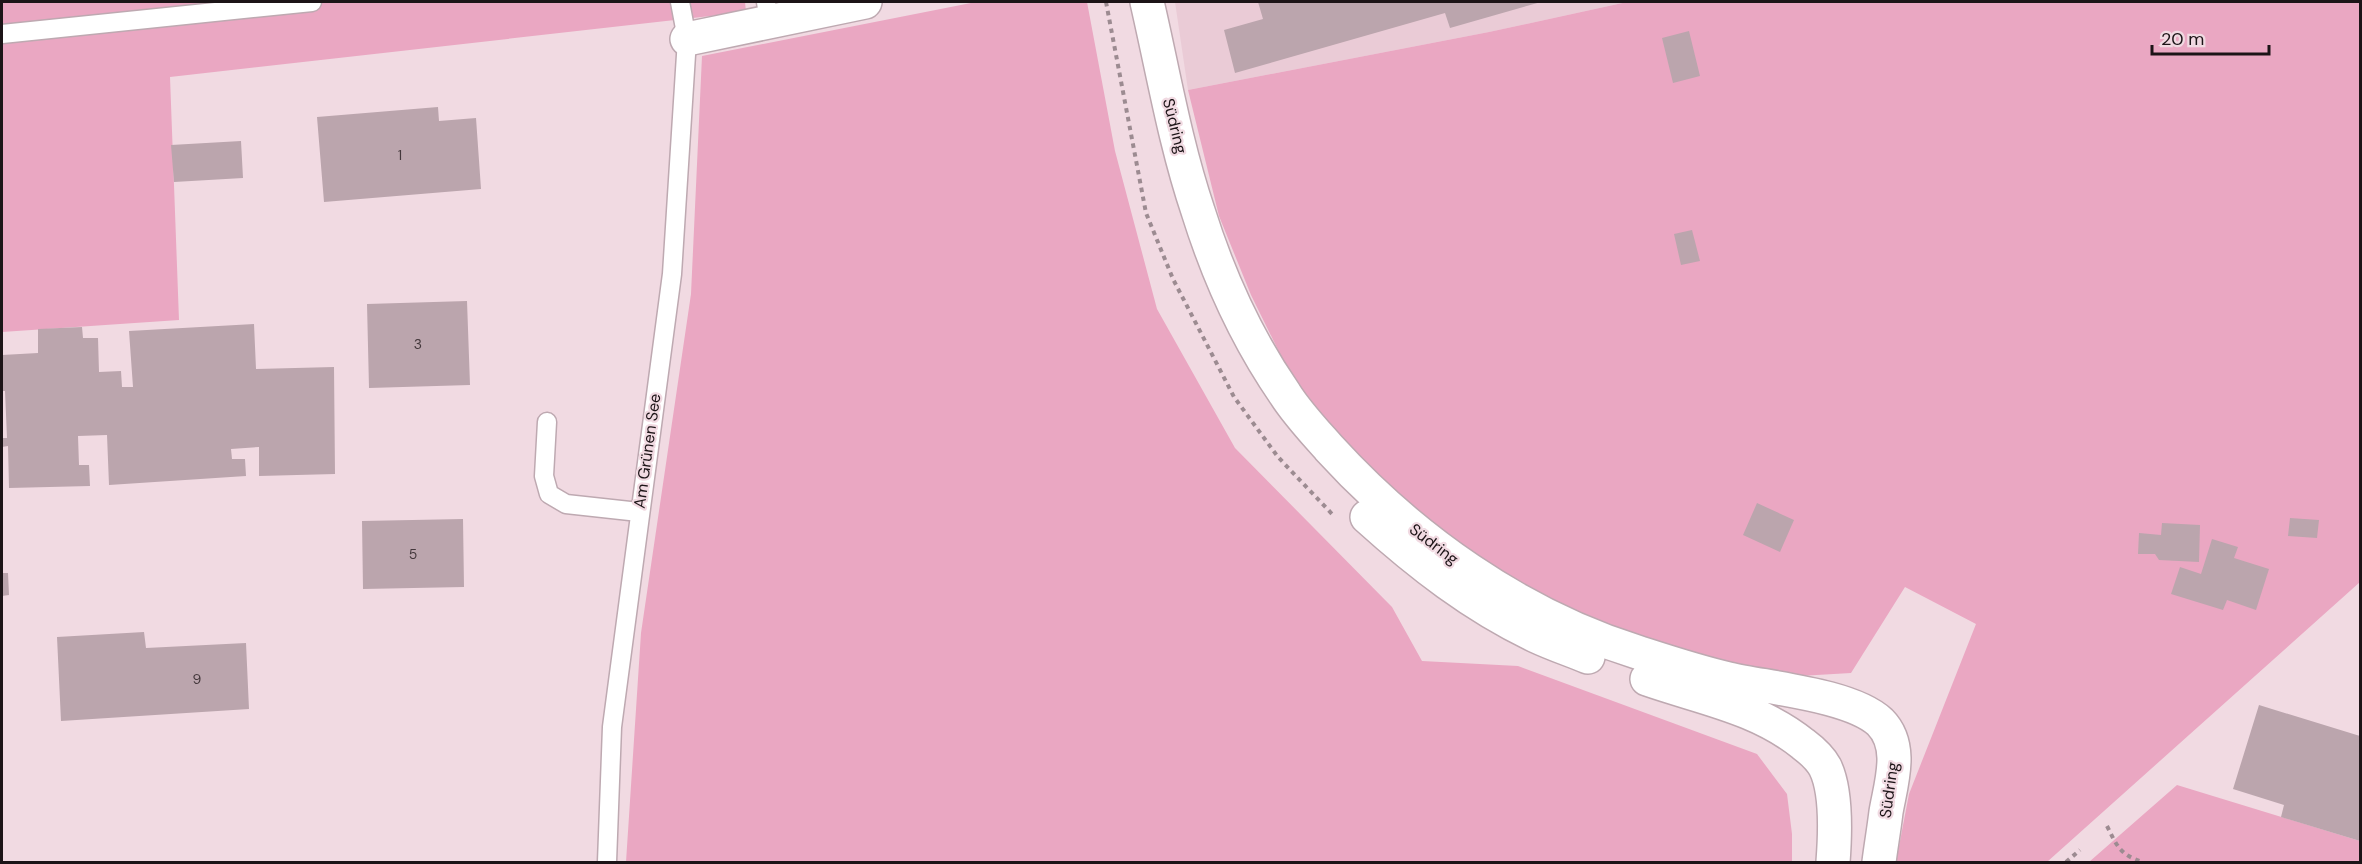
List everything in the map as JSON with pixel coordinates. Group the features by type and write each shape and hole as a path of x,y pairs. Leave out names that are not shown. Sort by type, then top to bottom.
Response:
{"street":[{"path":"687,39 767,12 865,2"},
{"name":"Südring","path":"1142,2 1152,87 1177,215 1199,276 1243,367 1277,417 1315,465 1353,505 1402,549 1442,580 1484,608 1537,636 1620,670 1744,709 1790,733 1813,752 1825,767 1830,783 1833,811 1833,862"},
{"name":"Südring","path":"1147,2 1177,136 1198,211 1213,252 1229,291 1262,357 1286,396 1315,432 1362,484 1416,530 1496,587 1541,612 1591,635 1661,660 1727,678 1813,696 1855,708 1877,719 1889,732 1894,747 1894,768 1879,862"}],"lane":[{"path":"2,34 312,2"},
{"name":"Am Grünen See","path":"607,862 612,727 672,274 687,39 680,2"},
{"path":"546,422 544,476 549,494 566,504 639,512"}],"path":[{"path":"2107,826 2119,850 2143,862"},
{"path":"2066,862 2080,850"}],"shaded area":[{"path":"2,2 745,2 746,12 170,77 179,320 2,332"},
{"path":"976,2 1087,2 1115,151 1157,309 1235,448 1392,607 1422,661 1518,666 1757,754 1787,794 1792,834 1792,862 626,862 641,633 691,294 702,56"},
{"path":"1175,2 1627,2 1489,32 1188,90"},
{"path":"1627,2 2360,2 2360,582 2047,862 1896,862 1909,794 1976,624 1905,587 1851,673 1766,678 1637,640 1508,579 1413,510 1333,429 1304,395 1282,358 1251,295 1219,216 1188,90 1489,32"},
{"path":"2177,785 2360,841 2360,862 2089,862"}],"building":[{"path":"1258,2 1541,2 1450,28 1445,13 1235,73 1224,30 1263,19"},
{"path":"1689,31 1700,76 1673,83 1662,38"},
{"path":"438,107 439,121 476,118 481,189 324,202 317,117"},
{"path":"241,141 243,178 174,182 171,145"},
{"path":"1692,230 1700,261 1681,265 1674,234"},
{"path":"467,301 470,385 369,388 367,304"},
{"path":"254,324 256,369 334,367 335,474 259,476 259,447 231,449 232,459 245,459 246,476 109,485 107,435 78,436 79,465 89,465 90,486 9,488 8,446 2,447 2,438 7,438 5,391 2,391 2,355 38,353 38,329 82,327 83,338 98,338 99,372 121,371 122,387 133,387 129,331"},
{"path":"1757,503 1794,520 1780,552 1743,535"},
{"path":"2290,518 2319,520 2317,538 2288,536"},
{"path":"463,519 464,587 363,589 362,521"},
{"path":"2162,523 2200,525 2199,562 2159,560 2155,554 2138,554 2139,533 2161,535"},
{"path":"2212,539 2238,547 2234,558 2269,569 2256,610 2227,600 2223,610 2171,594 2180,567 2201,574"},
{"path":"2,573 8,573 9,595 2,596"},
{"path":"144,632 146,648 246,643 249,709 61,721 57,637"},
{"path":"2259,705 2360,736 2360,841 2281,817 2284,805 2233,789"}]}
